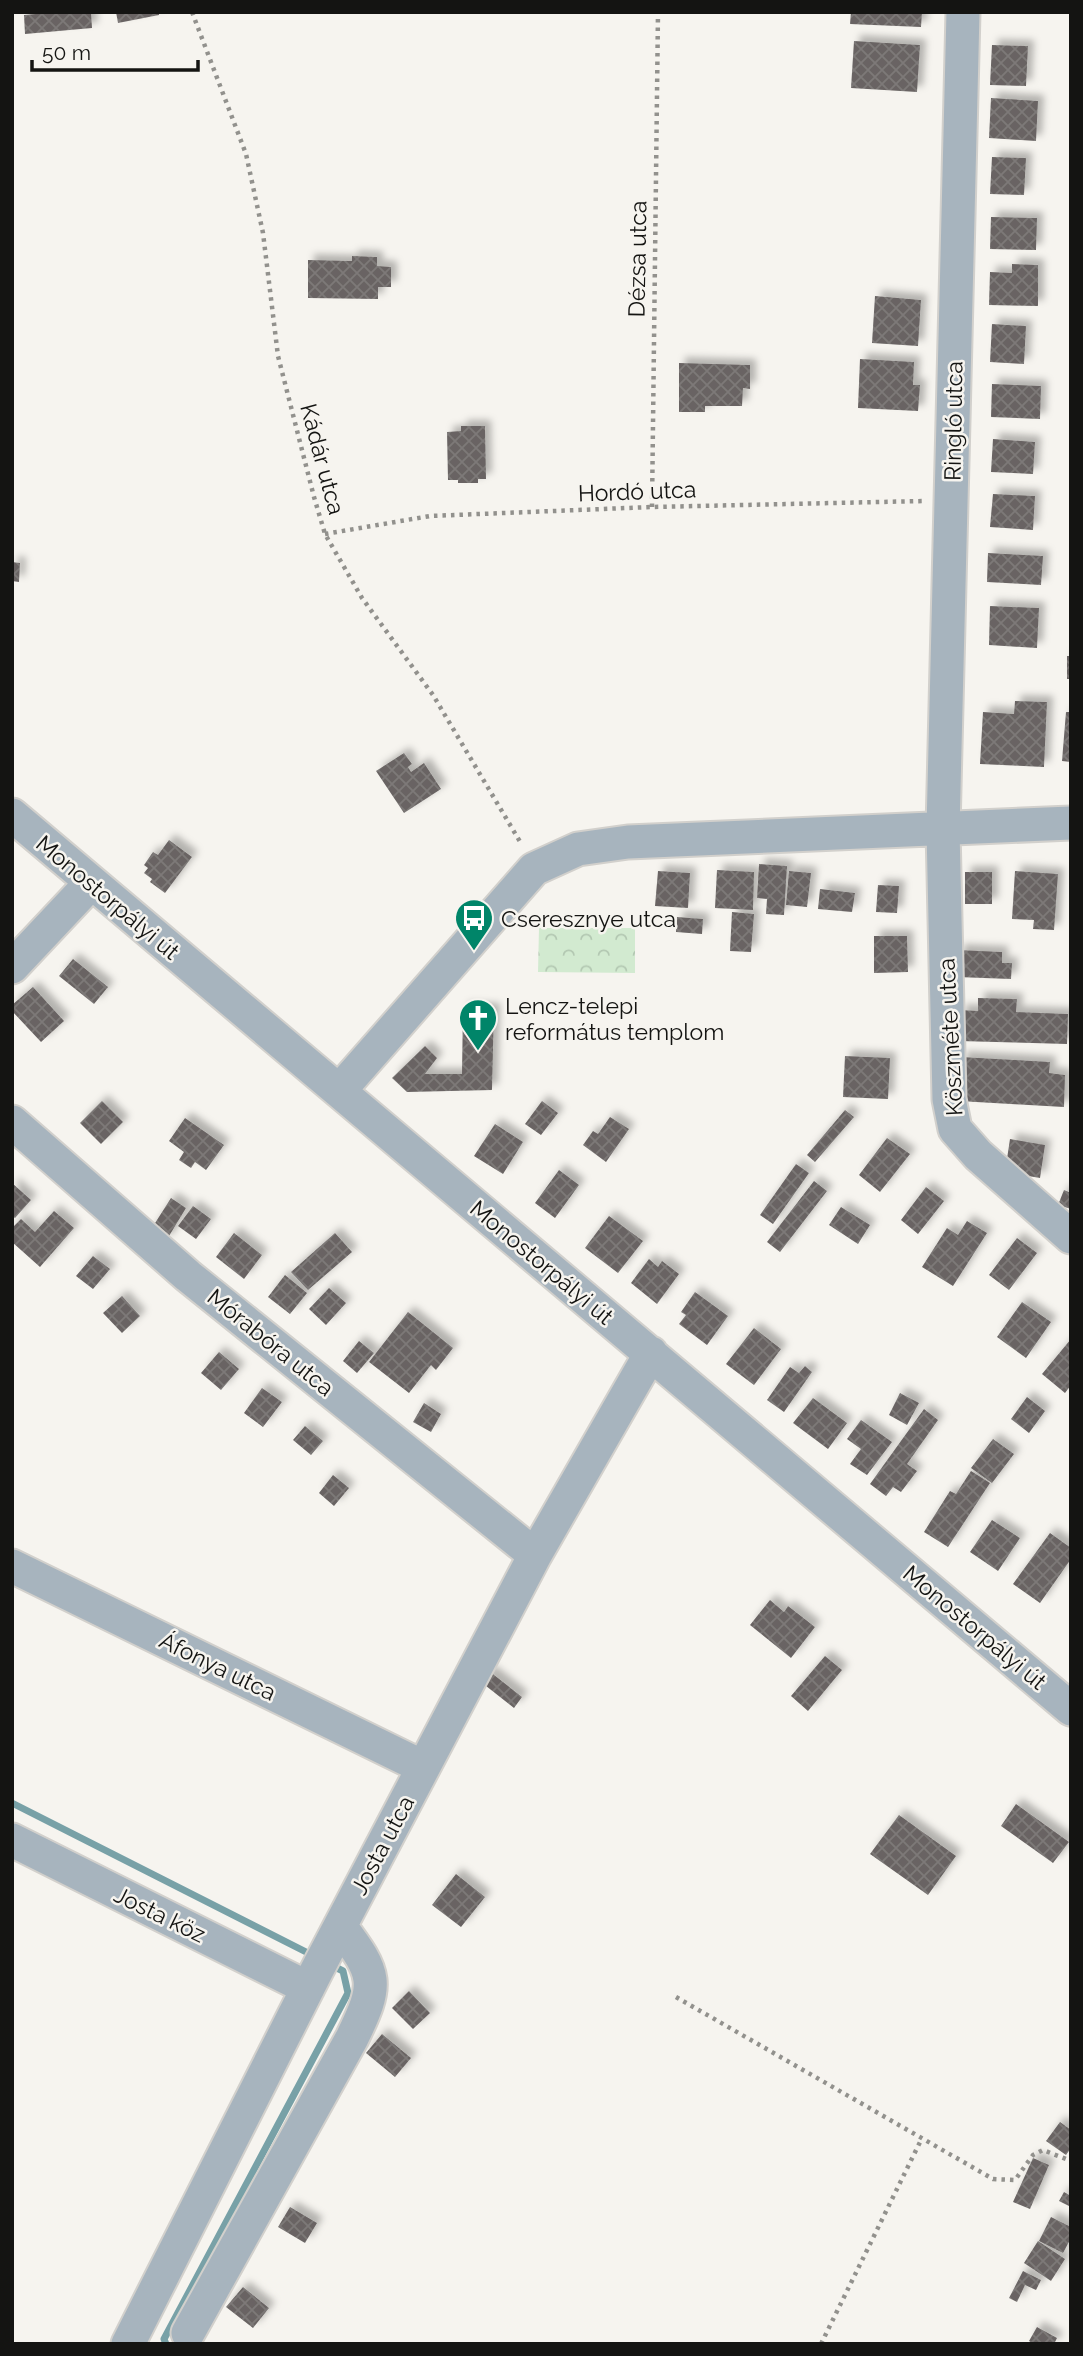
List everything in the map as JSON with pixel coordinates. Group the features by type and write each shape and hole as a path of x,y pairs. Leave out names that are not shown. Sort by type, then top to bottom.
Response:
{"street":[{"name":"Ringló utca","path":"943,829 963,12"},
{"name":"Monostorpályi út","path":"12,815 1071,1709"},
{"path":"340,1091 534,869 578,849 628,842 1071,823"},
{"name":"Köszméte utca","path":"943,829 949,1099 955,1129 978,1155 1071,1237"},
{"path":"12,967 91,883"},
{"name":"Mórabóra utca","path":"12,1122 188,1276 535,1555"},
{"name":"Josta utca","path":"128,2344 423,1767 535,1555 650,1353"},
{"name":"Áfonya utca","path":"12,1566 423,1767"},
{"name":"Josta köz","path":"12,1840 323,1958"},
{"path":"188,2333 352,2038 368,2004 372,1977 362,1955 323,1958"}],"path":[{"name":"Kádár utca","path":"192,12 246,154 263,233 278,356 313,497 325,534 362,598 433,695 507,817 534,869"},
{"name":"Dézsa utca","path":"652,507 657,12"},
{"name":"Hordó utca","path":"325,534 430,516 652,507 951,501"},
{"path":"676,1997 993,2179 1015,2180 1033,2155 1043,2150 1071,2161"},
{"path":"821,2344 922,2138"}],"green space":[{"path":"539,928 635,928 635,973 538,972"}],"building":[{"path":"91,12 92,28 25,34 24,15"},
{"path":"116,12 159,12 159,15 118,23"},
{"path":"851,12 922,12 921,27 850,24"},
{"path":"854,41 920,45 917,92 851,88"},
{"path":"992,45 1028,46 1026,86 990,85"},
{"path":"991,98 1038,101 1036,141 989,138"},
{"path":"992,157 1026,158 1024,195 990,194"},
{"path":"991,217 1037,218 1036,250 990,249"},
{"path":"352,256 377,257 377,266 391,267 391,287 378,287 378,299 308,298 308,260 352,261"},
{"path":"1012,264 1038,265 1038,306 989,305 990,272 1012,273"},
{"path":"875,296 921,300 918,346 872,343"},
{"path":"992,324 1026,326 1024,364 990,362"},
{"path":"860,359 914,362 913,385 920,385 918,411 858,408"},
{"path":"679,363 750,365 750,389 743,388 742,406 705,406 705,412 679,412"},
{"path":"992,384 1041,386 1040,419 991,417"},
{"path":"461,426 485,426 486,479 478,479 478,483 448,480 447,432 461,431"},
{"path":"993,439 1035,442 1033,474 991,472"},
{"path":"993,494 1035,496 1033,530 990,527"},
{"path":"988,553 1043,556 1041,585 987,582"},
{"path":"12,562 20,563 19,582 12,581"},
{"path":"990,606 1039,608 1037,648 989,645"},
{"path":"1067,656 1071,656 1071,679 1067,679"},
{"path":"1015,701 1047,702 1044,767 980,764 983,712 1014,714"},
{"path":"1066,712 1071,712 1071,762 1062,761"},
{"path":"404,753 412,764 408,767 411,772 424,763 441,789 404,813 376,771"},
{"path":"169,840 192,857 165,893 150,882 152,879 144,873 148,868 144,865 153,852 158,855"},
{"path":"759,864 787,866 784,915 766,914 767,899 757,898"},
{"path":"717,870 754,872 753,910 715,908"},
{"path":"658,871 690,873 688,908 655,906"},
{"path":"789,871 811,873 807,907 786,905"},
{"path":"1015,871 1058,874 1054,930 1033,929 1034,920 1012,919"},
{"path":"965,872 992,872 992,904 965,904"},
{"path":"878,885 899,886 897,913 876,912"},
{"path":"820,889 855,893 852,912 818,909"},
{"path":"732,912 754,914 751,952 730,951"},
{"path":"677,917 703,919 702,934 676,932"},
{"path":"874,936 907,936 908,972 874,973"},
{"path":"958,950 1002,952 1002,963 1012,963 1011,979 957,977"},
{"path":"73,959 108,987 94,1004 59,976"},
{"path":"33,987 64,1021 41,1042 12,1011 12,1005"},
{"path":"978,998 1017,999 1016,1012 1068,1014 1067,1044 959,1041 960,1010 978,1011"},
{"name":"Lencz-telepi református templom","path":"463,1008 494,1009 492,1090 407,1092 392,1078 425,1046 437,1058 425,1074 462,1074"},
{"path":"845,1056 890,1058 888,1099 843,1097"},
{"path":"961,1057 1050,1062 1049,1073 1065,1075 1064,1107 959,1101"},
{"path":"102,1101 123,1122 101,1144 80,1123"},
{"path":"542,1101 558,1113 541,1135 525,1124"},
{"path":"845,1110 854,1117 815,1162 807,1155"},
{"path":"610,1117 629,1129 606,1162 583,1145 593,1131 598,1134"},
{"path":"185,1118 224,1145 206,1170 195,1162 191,1168 179,1160 184,1152 169,1141"},
{"path":"495,1124 523,1142 503,1174 474,1156"},
{"path":"887,1138 910,1154 880,1192 859,1175"},
{"path":"1010,1139 1045,1145 1040,1178 1005,1172"},
{"path":"796,1164 809,1173 773,1224 760,1215"},
{"path":"559,1170 579,1185 555,1218 535,1203"},
{"path":"814,1181 827,1191 780,1252 767,1242"},
{"path":"12,1183 31,1200 15,1218 12,1216"},
{"path":"926,1187 944,1201 918,1234 901,1220"},
{"path":"1064,1190 1071,1193 1071,1209 1058,1205"},
{"path":"171,1198 186,1208 166,1241 150,1231"},
{"path":"193,1206 211,1219 196,1239 178,1226"},
{"path":"841,1207 870,1225 858,1244 829,1225"},
{"path":"54,1211 74,1228 40,1267 12,1242 12,1228 21,1219 35,1232"},
{"path":"609,1216 643,1241 618,1273 585,1248"},
{"path":"967,1221 987,1233 953,1286 922,1267 947,1228 958,1235"},
{"path":"234,1233 262,1255 244,1279 216,1257"},
{"path":"335,1233 352,1252 308,1290 291,1272"},
{"path":"1017,1238 1037,1253 1009,1290 989,1275"},
{"path":"93,1256 110,1269 93,1289 76,1276"},
{"path":"649,1259 658,1267 662,1261 679,1274 657,1304 631,1283"},
{"path":"285,1275 307,1293 290,1314 268,1297"},
{"path":"329,1288 346,1303 326,1325 309,1309"},
{"path":"695,1292 728,1316 707,1345 679,1324 686,1315 681,1312"},
{"path":"122,1296 140,1316 122,1333 103,1313"},
{"path":"1022,1302 1051,1322 1026,1358 997,1337"},
{"path":"408,1312 453,1348 436,1370 431,1365 409,1393 369,1362"},
{"path":"754,1328 781,1349 754,1385 726,1364"},
{"path":"1071,1339 1071,1385 1065,1393 1042,1374"},
{"path":"359,1341 374,1353 357,1373 343,1361"},
{"path":"219,1352 239,1369 221,1390 201,1373"},
{"path":"805,1366 812,1372 784,1412 767,1400 790,1367 799,1373"},
{"path":"262,1388 282,1402 263,1427 244,1413"},
{"path":"900,1393 919,1403 907,1425 889,1415"},
{"path":"1027,1397 1045,1411 1029,1433 1011,1419"},
{"path":"813,1398 847,1423 828,1449 793,1423"},
{"path":"424,1403 441,1414 431,1432 413,1422"},
{"path":"924,1409 938,1420 907,1464 917,1471 901,1492 893,1487 886,1496 870,1484"},
{"path":"861,1420 892,1442 867,1475 850,1464 861,1449 847,1439"},
{"path":"305,1426 323,1441 311,1455 293,1440"},
{"path":"993,1439 1014,1454 992,1483 971,1468"},
{"path":"971,1471 990,1483 948,1547 924,1532 950,1491 956,1494"},
{"path":"333,1475 349,1488 334,1506 319,1493"},
{"path":"992,1520 1020,1538 998,1571 970,1552"},
{"path":"1050,1533 1071,1548 1071,1559 1040,1603 1013,1584"},
{"path":"770,1600 784,1612 788,1606 815,1627 791,1658 750,1625"},
{"path":"825,1656 842,1670 808,1711 791,1696"},
{"path":"489,1671 522,1697 514,1708 481,1682"},
{"path":"1016,1804 1069,1842 1053,1863 1001,1826"},
{"path":"899,1815 956,1856 928,1895 870,1854"},
{"path":"456,1874 485,1897 461,1927 432,1905"},
{"path":"409,1991 430,2013 413,2029 392,2008"},
{"path":"382,2034 411,2058 395,2077 366,2053"},
{"path":"1060,2122 1071,2130 1071,2148 1066,2155 1046,2141"},
{"path":"1033,2158 1049,2165 1030,2209 1013,2202"},
{"path":"1064,2192 1071,2196 1071,2207 1059,2201"},
{"path":"290,2207 317,2223 305,2243 278,2227"},
{"path":"1051,2217 1071,2227 1071,2238 1063,2253 1039,2241"},
{"path":"1038,2241 1065,2259 1051,2281 1024,2263"},
{"path":"1023,2271 1041,2280 1036,2290 1025,2285 1017,2302 1009,2298"},
{"path":"243,2287 269,2308 253,2328 226,2307"},
{"path":"1037,2327 1057,2338 1054,2344 1034,2344 1029,2341"}],"waterway":[{"path":"12,1803 314,1956"},
{"path":"166,2344 164,2339 348,1993 343,1971 331,1965"}],"place":[{"name":"Cseresznye utca","path":"474,952"},
{"name":"Lencz-telepi református templom","path":"478,1052"}]}
